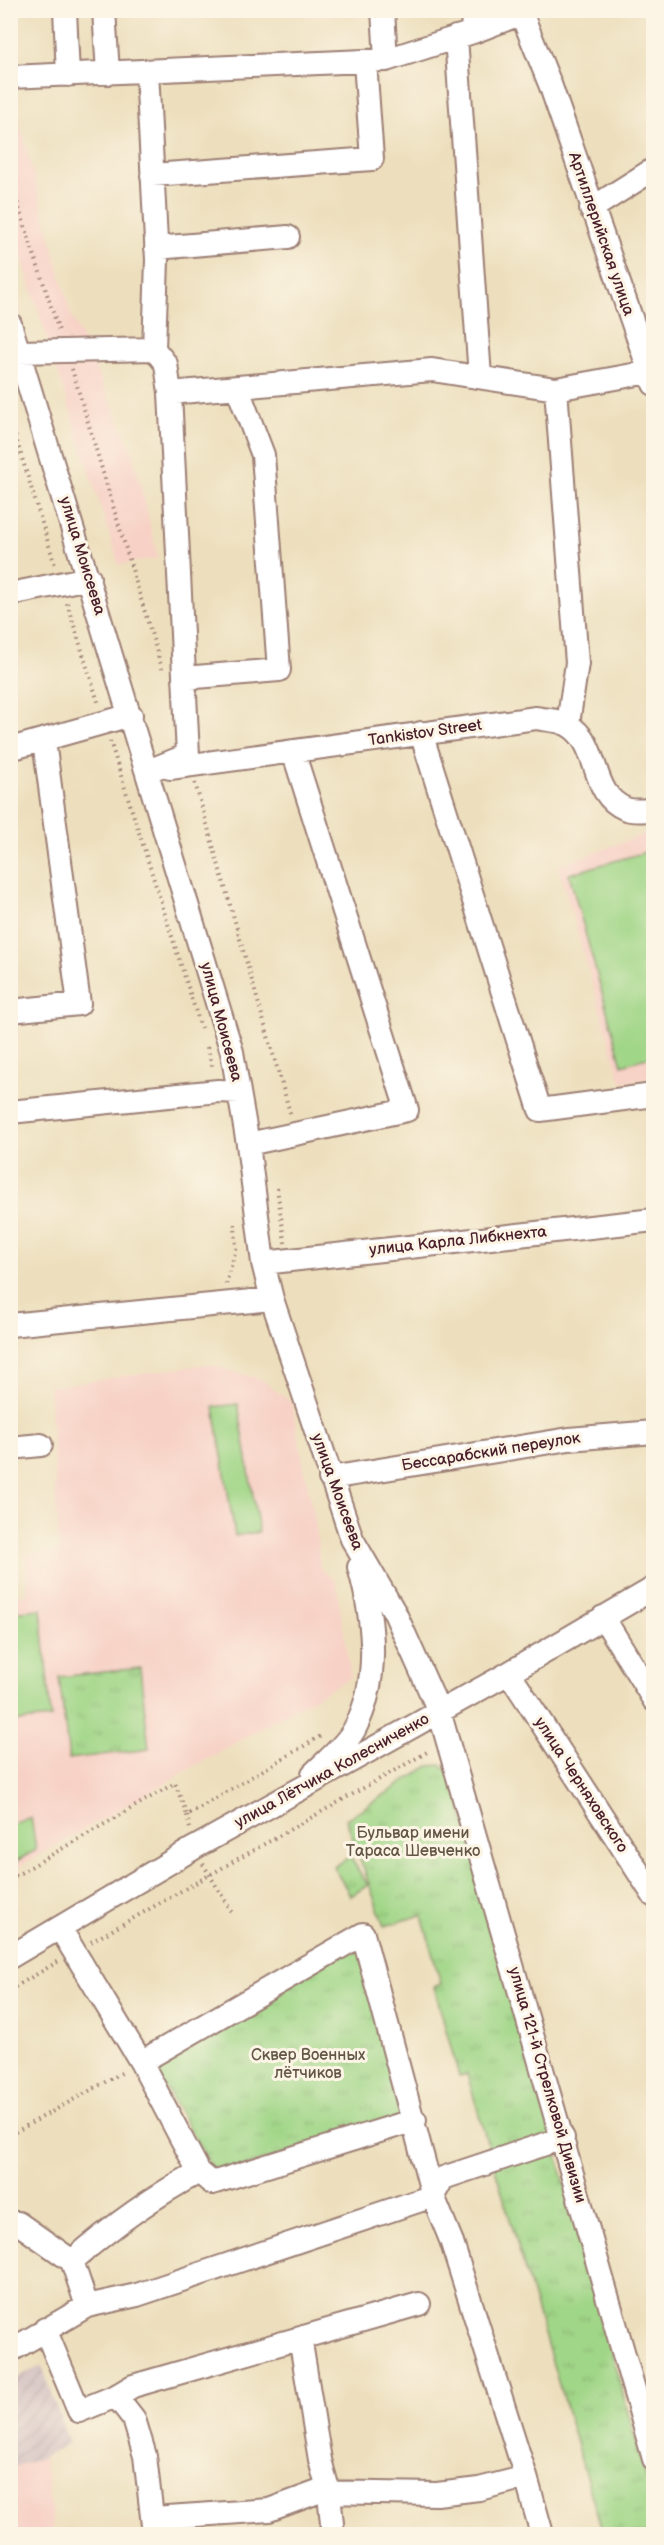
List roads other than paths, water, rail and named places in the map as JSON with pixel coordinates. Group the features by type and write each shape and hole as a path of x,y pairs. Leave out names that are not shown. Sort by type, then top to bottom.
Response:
{"street":[{"path":"65,10 68,75"},
{"path":"104,10 108,73"},
{"path":"152,175 372,159 375,61 383,10"},
{"path":"10,77 375,61 467,27 520,12"},
{"name":"Артиллерийская улица","path":"520,12 550,84 591,209 651,378"},
{"path":"467,27 480,377"},
{"path":"147,71 156,248 154,349 166,364 170,393 174,677 188,755 148,771"},
{"path":"591,209 654,170"},
{"path":"156,248 288,237"},
{"name":"улица Моисеева","path":"10,324 232,1052 229,1092 248,1144 262,1263 272,1299 352,1539 395,1613 439,1711"},
{"path":"19,352 154,349"},
{"path":"170,393 432,370 556,389 651,378"},
{"path":"174,677 279,670 263,455 237,387"},
{"path":"556,389 577,663 568,724 588,744 602,789 613,802 628,810 654,810"},
{"path":"10,594 89,578"},
{"path":"10,749 131,715"},
{"name":"Tankistov Street","path":"148,771 536,718 568,724"},
{"path":"421,734 540,1110 654,1095"},
{"path":"10,1011 79,1004 44,741"},
{"path":"248,1144 407,1110 293,751"},
{"path":"10,1112 229,1092"},
{"name":"улица Карла Либкнехта","path":"262,1263 654,1220"},
{"path":"10,1325 272,1299"},
{"name":"Бессарабский переулок","path":"330,1478 569,1439 654,1432"},
{"path":"10,1448 41,1445"},
{"path":"293,1793 353,1731 366,1700 373,1635 366,1592 352,1539"},
{"name":"улица Лётчика Колесниченко","path":"10,1957 654,1588"},
{"path":"603,1617 654,1700"},
{"name":"улица Черняховского","path":"509,1673 654,1896"},
{"name":"улица 121-й Стрелковой Дивизии","path":"439,1711 654,2460"},
{"path":"60,1928 141,2062 199,2172 212,2183 415,2120"},
{"path":"141,2062 363,1934 415,2120 433,2196 451,2240 526,2477 542,2535"},
{"path":"10,2351 87,2306 137,2295 433,2196 443,2178 563,2138"},
{"path":"72,2261 112,2226 165,2190 199,2172"},
{"path":"10,2223 18,2223 72,2261 87,2306"},
{"path":"45,2329 79,2410 116,2396 133,2386 419,2304"},
{"path":"300,2337 320,2460 329,2493 333,2535"},
{"path":"116,2396 134,2419 145,2456 154,2526 269,2510 318,2492 437,2494 479,2489 526,2477"}],"park label":[{"name":"Бульвар имени Тараса Шевченко","path":"413,1842"},
{"name":"Сквер Военных лётчиков","path":"308,2064"}]}
